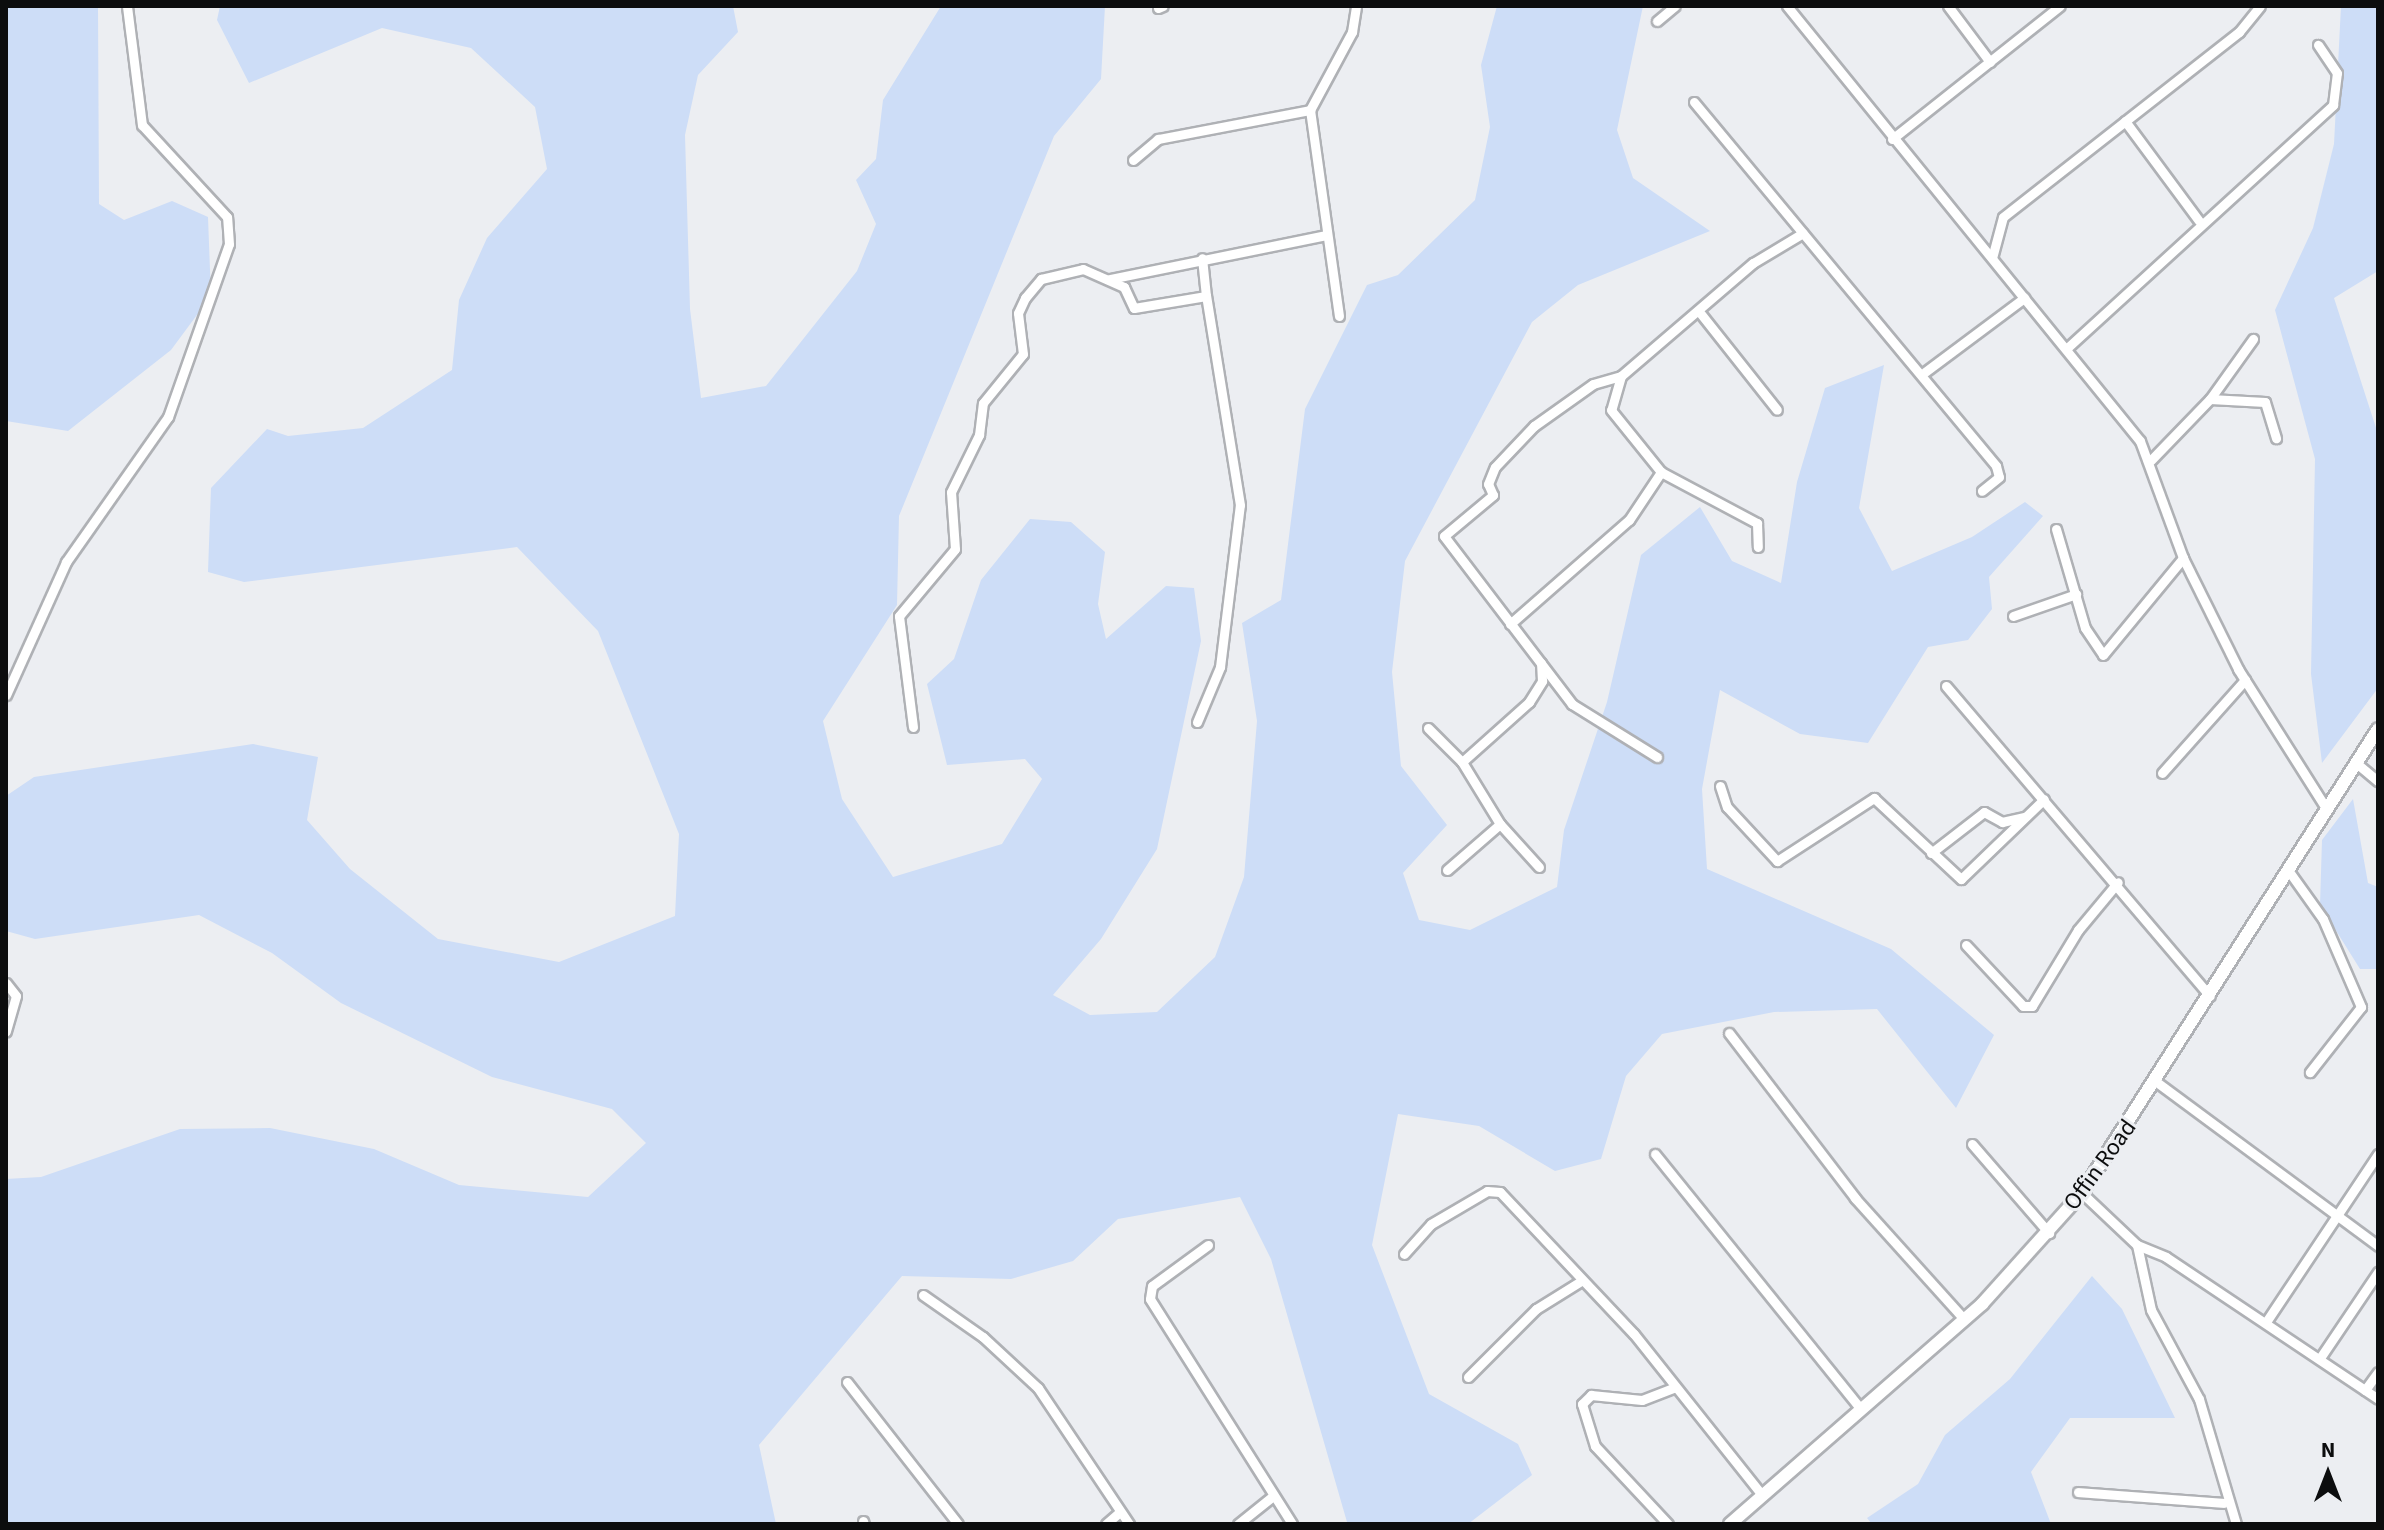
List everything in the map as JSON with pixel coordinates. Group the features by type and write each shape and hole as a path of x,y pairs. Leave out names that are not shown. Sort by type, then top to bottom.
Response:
{"street":[{"path":"6,695 66,562 168,417 229,244 227,217 142,125 127,6"},
{"path":"1339,316 1310,110 1352,32 1356,6"},
{"path":"1657,21 1675,6"},
{"path":"1787,6 1892,139 2066,349 2151,460 2183,558 2245,680 2326,808"},
{"path":"1948,6 1990,62"},
{"path":"1892,139 2060,6"},
{"path":"1992,258 2003,217 2239,32 2260,6"},
{"path":"2066,349 2199,221 2333,105 2340,85 2318,45"},
{"path":"1694,102 1925,372 2000,472 1982,491"},
{"path":"1133,160 1158,139 1310,110"},
{"path":"2125,121 2199,221"},
{"path":"1657,757 1596,724 1510,624 1447,543 1446,532 1493,495 1488,484 1495,467 1534,426 1593,384 1621,376 1701,314 1753,263 1803,233"},
{"path":"1109,279 1326,235"},
{"path":"1197,722 1220,667 1240,505 1202,258"},
{"path":"913,727 899,616 955,549 949,498 979,435 983,403 1023,354 1018,313 1041,279 1094,269 1124,287 1134,308 1206,296"},
{"path":"1925,372 2024,298"},
{"path":"1701,314 1777,410"},
{"path":"2151,460 2210,399 2253,339"},
{"path":"1621,376 1611,410 1661,472 1757,523 1758,547"},
{"path":"2210,399 2265,402 2276,438"},
{"path":"1510,624 1629,520 1661,472"},
{"path":"2056,529 2085,628 2107,655 2183,558"},
{"path":"2013,616 2076,594"},
{"path":"1462,762 1529,702 1542,681 1541,663"},
{"path":"2162,773 2245,680"},
{"path":"1946,686 2118,882 2210,996"},
{"path":"1428,728 1462,762 1500,824 1539,867"},
{"name":"Offin Road","path":"1733,1523 1859,1407 1964,1319 2049,1233 2082,1193 2158,1083 2326,808 2378,729"},
{"path":"2355,762 2378,781"},
{"path":"1720,786 1727,807 1777,861 1874,798 1961,879 2044,799"},
{"path":"1931,853 1984,812 2002,822 2024,817"},
{"path":"1447,870 1500,824"},
{"path":"2288,870 2323,919 2361,1007 2310,1072"},
{"path":"1966,945 2023,1006 2032,1006 2078,930 2118,882"},
{"path":"6,983 16,996 6,1032"},
{"path":"1729,1033 1855,1198 1964,1319"},
{"path":"2158,1083 2378,1246"},
{"path":"1972,1144 2049,1233"},
{"path":"1655,1154 1859,1407"},
{"path":"2266,1322 2333,1214 2378,1154"},
{"path":"1404,1254 1431,1224 1494,1190 1634,1334 1762,1495"},
{"path":"2082,1193 2137,1245 2266,1322 2378,1399"},
{"path":"1208,1245 1152,1286 1150,1299 1292,1524"},
{"path":"2137,1245 2157,1328 2205,1417 2224,1503 2236,1524"},
{"path":"2320,1358 2378,1272"},
{"path":"1468,1377 1536,1309 1581,1281"},
{"path":"923,1295 1038,1388 1129,1524"},
{"path":"2365,1390 2378,1372"},
{"path":"847,1382 958,1524"},
{"path":"1668,1524 1595,1446 1582,1404 1591,1395 1642,1400 1674,1388"},
{"path":"2078,1492 2224,1503"},
{"path":"1238,1524 1273,1496"},
{"path":"1106,1524 1120,1512"}],"shaded area":[{"path":"6,6 98,6 99,204 124,220 172,201 208,217 211,296 171,350 68,431 6,421"},
{"path":"220,6 733,6 738,32 698,75 685,135 690,309 701,398 766,386 857,271 876,224 856,180 876,159 883,100 941,6 1105,6 1101,79 1054,136 899,516 897,605 823,721 842,799 893,877 1002,844 1042,779 1025,759 947,765 927,684 954,659 981,580 1030,519 1071,522 1105,552 1098,604 1106,639 1166,586 1194,588 1201,641 1157,849 1101,939 1053,995 1090,1015 1157,1012 1215,957 1244,877 1257,721 1242,623 1281,600 1305,409 1367,285 1398,275 1475,200 1490,127 1481,65 1497,6 1643,6 1617,130 1633,178 1710,231 1578,285 1532,322 1405,561 1392,672 1401,766 1447,825 1403,873 1419,920 1470,930 1557,887 1564,830 1607,702 1641,555 1700,507 1732,561 1781,583 1797,482 1825,388 1884,365 1859,508 1892,571 1972,537 2025,502 2043,516 1989,577 1992,609 1968,640 1928,647 1868,743 1800,734 1720,690 1702,789 1707,869 1891,949 1994,1035 1956,1108 1877,1009 1774,1012 1662,1034 1626,1076 1601,1159 1555,1171 1479,1126 1398,1114 1372,1245 1429,1394 1518,1444 1532,1475 1468,1524 1347,1522 1271,1259 1240,1197 1118,1219 1073,1261 1011,1279 902,1276 759,1445 776,1524 6,1524 6,1179 41,1177 180,1129 270,1128 374,1149 459,1185 588,1197 646,1143 612,1109 492,1077 341,1003 272,953 199,915 35,939 6,931 6,796 34,777 253,744 318,757 307,820 350,869 438,939 559,962 675,916 679,834 598,631 517,547 244,582 208,572 211,488 267,429 288,436 363,428 452,370 459,300 487,238 547,169 535,107 471,48 382,28 249,83 217,20"},
{"path":"2341,6 2378,6 2378,271 2334,298 2378,434 2378,688 2322,763 2311,674 2315,459 2275,310 2313,228 2334,144"},
{"path":"2353,799 2368,883 2378,887 2378,969 2360,969 2320,905 2322,840"},
{"path":"2092,1276 2122,1309 2175,1418 2070,1418 2031,1472 2051,1524 1872,1524 1867,1518 1918,1484 1945,1435 2010,1379"}]}
